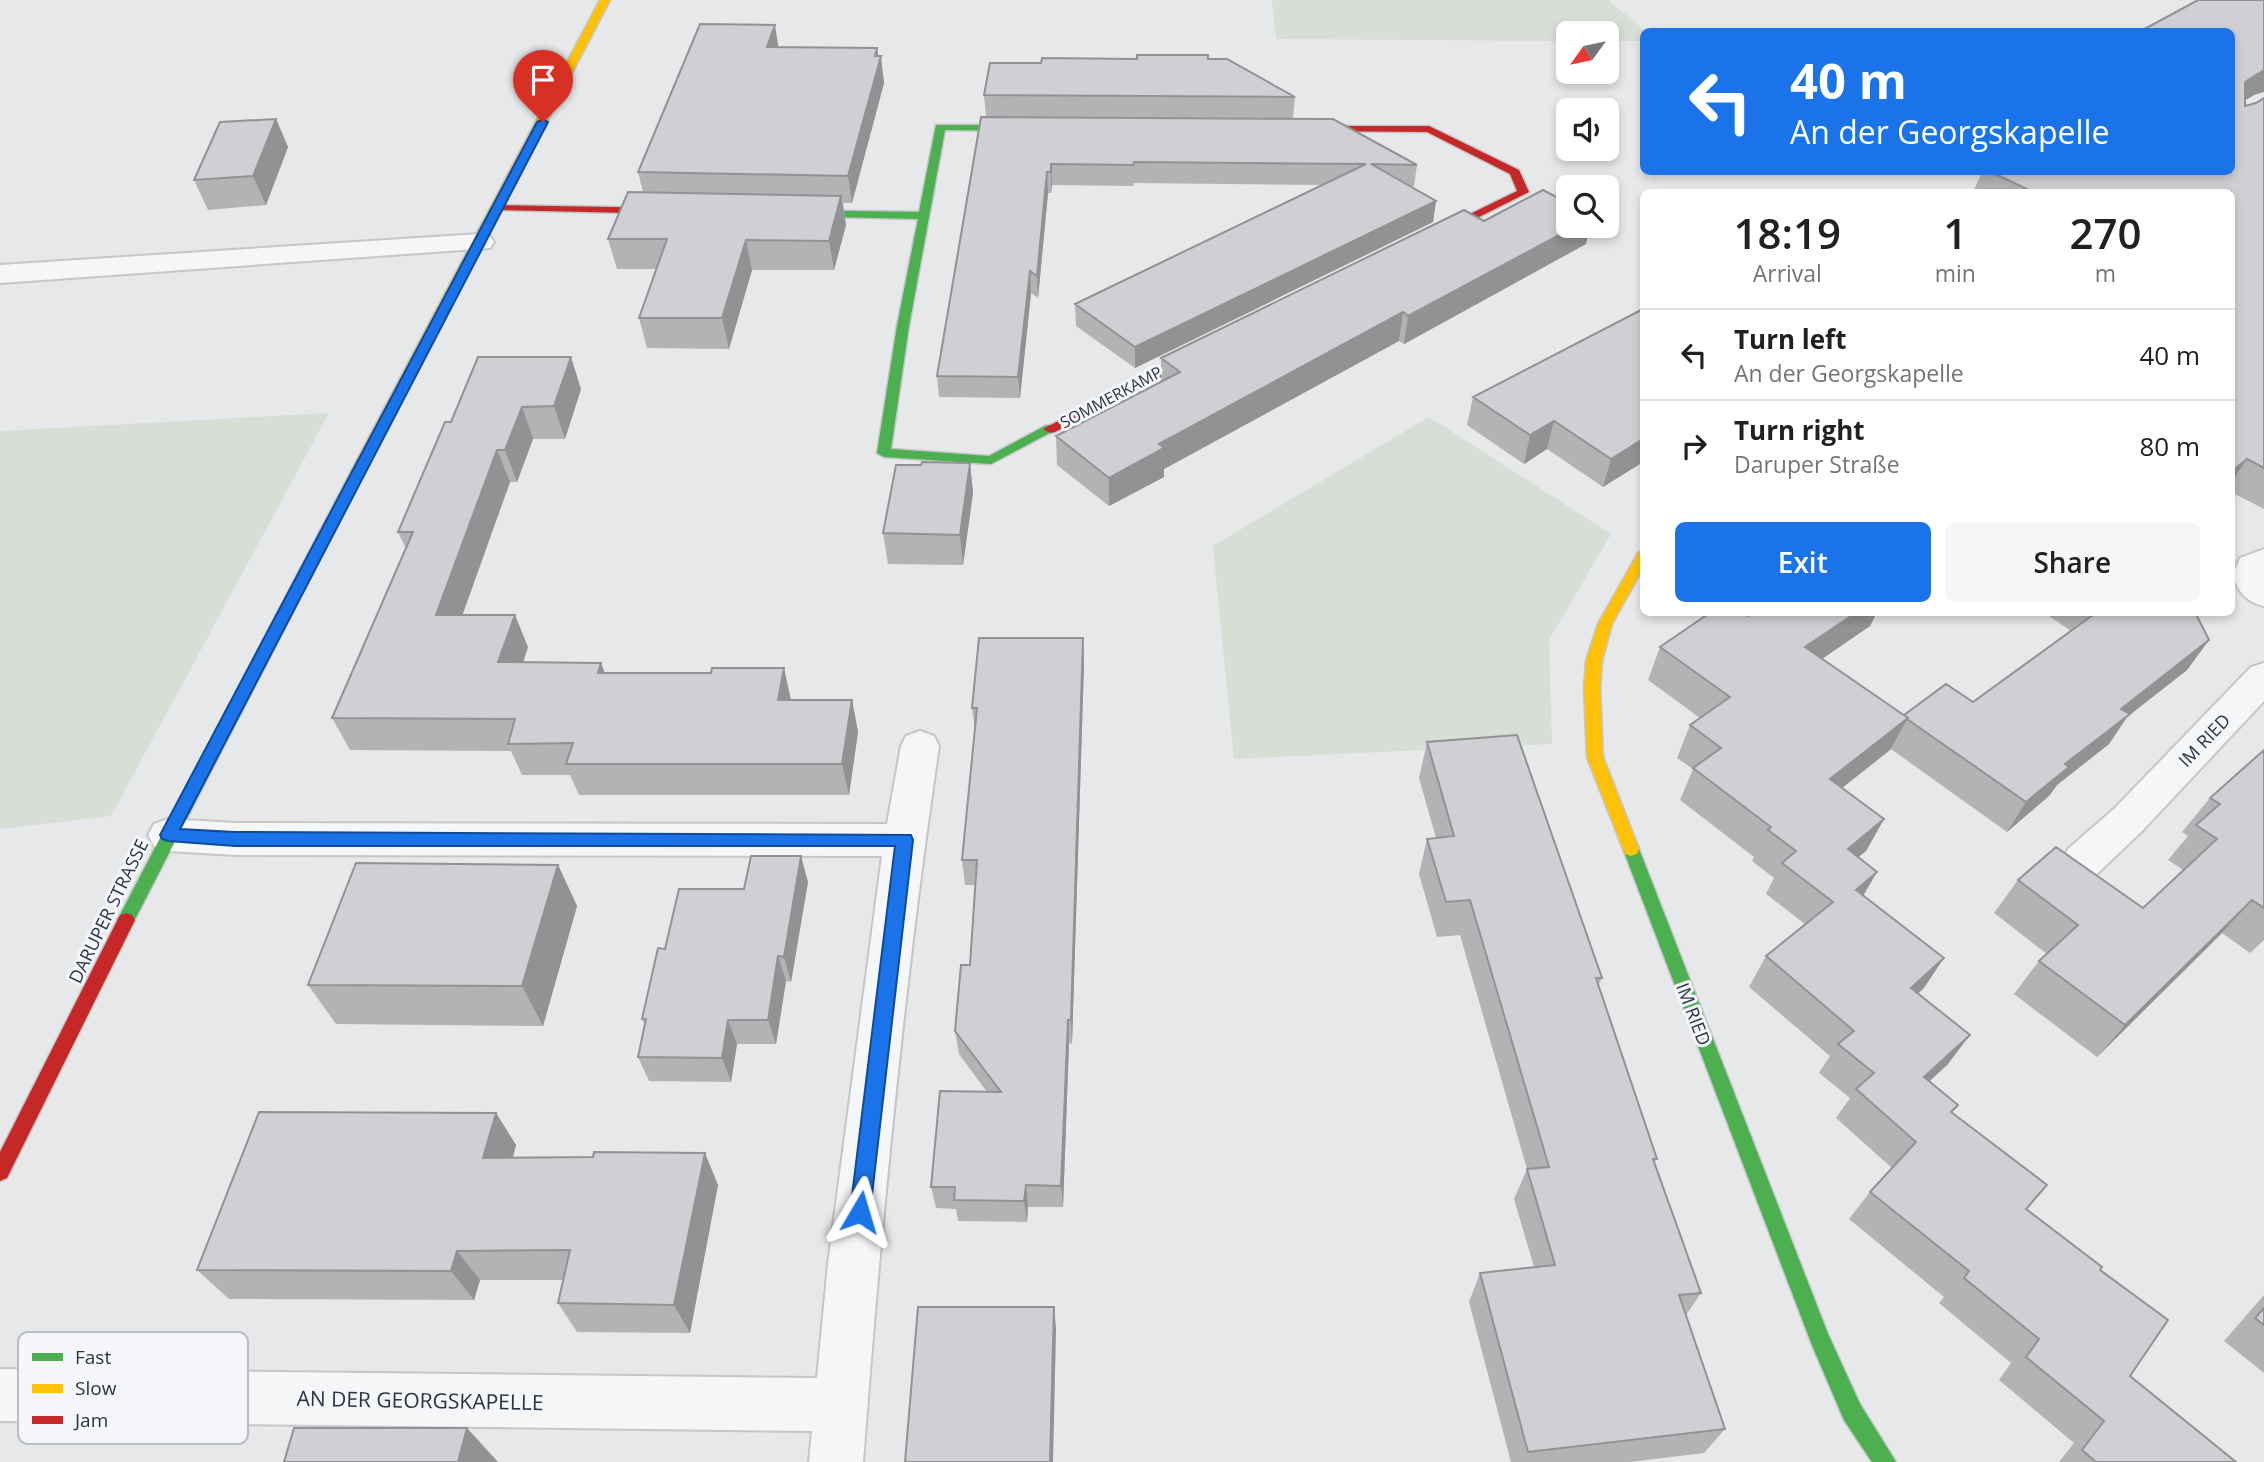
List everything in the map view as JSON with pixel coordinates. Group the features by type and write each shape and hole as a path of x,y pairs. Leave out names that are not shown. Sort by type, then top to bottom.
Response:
{"street":[{"name":"DARUPER STRASSE","path":"0,1172 168,835 499,208 605,0"},
{"name":"SOMMERKAMP","path":"1052,128 940,127 903,326 884,453 991,460 1219,341"},
{"path":"1289,129 1429,129 1515,172 1523,192 1414,246"},
{"path":"499,208 691,211"},
{"path":"772,212 924,216"},
{"path":"0,274 480,242"},
{"name":"IM RIED","path":"1640,561 1621,590 1597,648 1591,699 1595,757 1819,1338 1852,1412 1885,1462"},
{"name":"IM RIED","path":"2083,861 2129,819 2264,677"},
{"path":"836,1462 853,1265 905,840 920,746"},
{"path":"168,835 235,839 905,840"},
{"name":"AN DER GEORGSKAPELLE","path":"0,1395 18,1395"},
{"name":"AN DER GEORGSKAPELLE","path":"248,1398 839,1405"}],"shaded area":[{"path":"1272,0 1608,0 1641,28 1640,41 1619,41 1619,21 1556,21 1556,41 1276,39"},
{"path":"329,413 111,816 0,829 0,431"},
{"path":"1429,417 1611,534 1549,640 1552,744 1234,759 1213,546"}],"building":[{"path":"2198,0 2264,0 2264,70 2245,82 2245,106 2264,98 2264,468 2247,459 2235,469 2235,189 2027,189 1997,175 2235,175 2235,28 2146,28"},
{"path":"700,24 775,25 767,47 877,48 875,56 881,56 848,176 638,172"},
{"path":"1137,55 1208,55 1208,59 1227,59 1295,97 984,95 990,63 1041,63 1042,58 1137,59"},
{"path":"981,117 1333,119 1417,165 1371,164 1436,201 1135,347 1075,304 1366,164 1051,164 1051,172 1047,172 1037,276 1030,271 1018,377 937,376"},
{"path":"276,119 253,176 194,180 220,122"},
{"path":"1543,190 1556,197 1556,237 1408,316 1403,312 1159,444 1164,448 1109,478 1056,436 1180,372 1161,358 1464,210 1484,221"},
{"path":"628,192 841,196 829,241 746,240 722,318 639,318 667,239 608,239"},
{"path":"1640,311 1640,441 1611,459 1554,421 1530,435 1473,397"},
{"path":"478,357 571,357 554,406 522,407 505,450 497,450 436,615 515,615 498,662 601,663 598,673 711,673 712,668 784,668 778,700 852,700 842,764 566,764 573,743 508,744 515,719 332,718 413,532 398,532 445,422 451,422"},
{"path":"922,462 970,463 960,535 883,533 896,465 921,465"},
{"path":"1705,616 1851,616 1805,647 1908,718 1830,779 1884,819 1848,849 1877,872 1856,890 1944,958 1911,988 1970,1035 1924,1077 1958,1105 1951,1112 2047,1185 2026,1209 2102,1267 2100,1270 2168,1320 2130,1376 2236,1462 2096,1462 2082,1450 2104,1421 2026,1357 2039,1339 1964,1278 1969,1271 1870,1192 1916,1142 1856,1089 1874,1073 1838,1044 1854,1031 1766,956 1833,902 1782,863 1796,851 1768,830 1771,827 1693,768 1721,748 1690,725 1730,697 1660,647"},
{"path":"2091,616 2197,616 2209,640 2121,709 2130,714 2065,764 2069,767 2026,802 1904,715 1946,684 1973,702"},
{"path":"979,638 1083,638 1071,1020 1068,1020 1061,1186 1026,1185 1024,1201 954,1200 955,1187 931,1187 940,1091 1001,1092 955,1031 961,965 970,965 977,860 962,860 977,708 972,708"},
{"path":"1517,735 1602,978 1596,978 1657,1159 1653,1159 1701,1293 1679,1295 1725,1429 1528,1452 1480,1273 1555,1265 1527,1169 1549,1167 1470,900 1446,902 1427,839 1454,836 1427,742"},
{"path":"2264,750 2264,908 2252,900 2125,1025 2039,961 2078,925 2018,880 2056,847 2143,908 2217,839 2196,825 2220,804 2210,798"},
{"path":"751,856 801,856 784,957 778,956 768,1020 728,1020 722,1058 638,1057 646,1019 642,1019 658,948 665,949 679,889 744,889"},
{"path":"356,863 558,865 522,986 308,985"},
{"path":"259,1112 496,1113 483,1158 593,1157 594,1152 705,1153 674,1305 558,1303 570,1250 457,1251 451,1271 197,1270"},
{"path":"918,1307 1054,1307 1050,1462 905,1462"},
{"path":"2264,1308 2264,1325 2255,1318"},
{"path":"294,1428 467,1428 458,1462 284,1462"}],"traffic: fast":[{"path":"924,216 940,127 1031,128"},
{"path":"791,213 924,216 903,326 884,453 991,460 1050,429"},
{"path":"126,920 364,460"},
{"path":"1631,849 1819,1338 1852,1412 1885,1462"}],"traffic: slow":[{"path":"364,460 605,0"},
{"path":"1631,849 1595,757 1592,688 1594,661 1605,624 1640,561"}],"traffic: jam":[{"path":"1301,129 1429,129 1515,172 1523,192 1427,239"},
{"path":"499,208 672,211"},
{"path":"1050,429 1206,348"},
{"path":"0,1172 126,920"}],"route":[{"path":"543,122 168,835 235,839 905,840 860,1212"}]}
